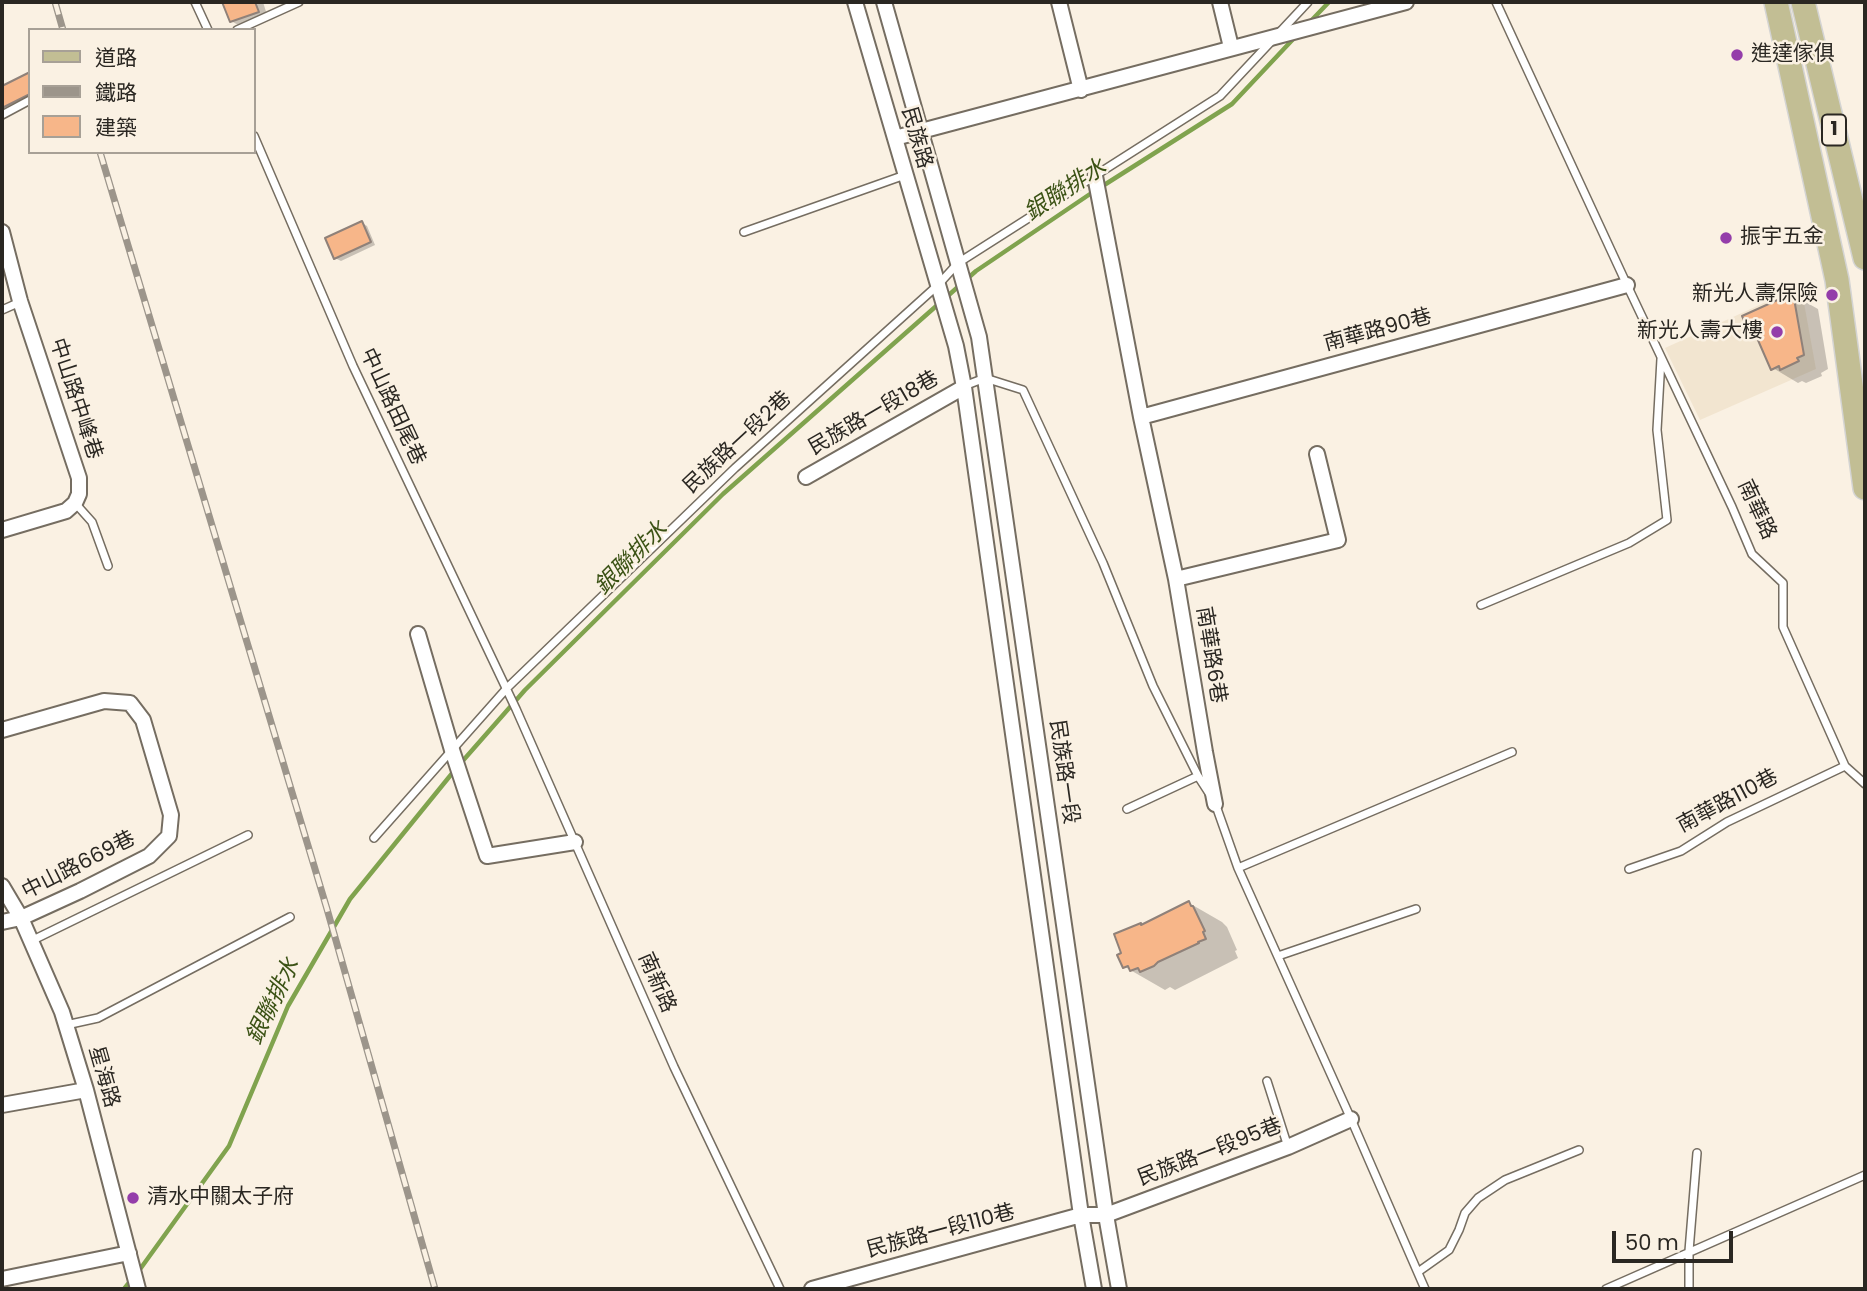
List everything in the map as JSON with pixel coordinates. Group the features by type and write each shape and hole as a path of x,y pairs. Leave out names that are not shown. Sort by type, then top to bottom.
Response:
{"main road":[{"name":"1","path":"1776,2 1837,279 1865,488"},
{"name":"1","path":"1803,2 1865,258"}],"street":[{"name":"民族路","path":"855,2 941,295"},
{"name":"民族路","path":"884,2 961,275"},
{"path":"1059,2 1081,90"},
{"path":"1220,2 1231,47"},
{"path":"895,138 1401,2"},
{"name":"南華路6巷","path":"1097,185 1141,417 1176,579 1215,804"},
{"name":"中山路中峰巷","path":"2,232 20,302 79,478 79,494 75,503"},
{"name":"民族路一段","path":"961,275 979,337 1119,1289"},
{"name":"南華路90巷","path":"1141,417 1627,285"},
{"name":"民族路一段","path":"941,295 956,346 964,387 1094,1289"},
{"name":"民族路一段18巷","path":"806,477 964,387"},
{"path":"1176,579 1338,540 1317,454"},
{"path":"2,530 66,511 75,503"},
{"path":"985,537 1008,535"},
{"path":"418,634 486,856 575,842"},
{"name":"中山路669巷","path":"2,730 104,701 130,703 143,720 172,814 169,836 149,856 20,918 2,922"},
{"name":"星海路","path":"2,886 31,941 62,1012 86,1090 138,1289"},
{"path":"2,1105 86,1090"},
{"name":"民族路一段95巷","path":"1082,1215 1106,1215 1288,1147 1351,1119"},
{"name":"民族路一段110巷","path":"812,1289 1082,1215"},
{"path":"2,1279 129,1253"}],"lane":[{"path":"195,2 207,28"},
{"path":"241,28 299,2"},
{"name":"民族路一段2巷","path":"374,838 507,688 735,468 941,295 961,275 1097,185 1220,96 1308,2"},
{"name":"南華路","path":"1496,2 1752,554 1783,583 1783,626 1845,766 1865,784"},
{"path":"2,115 28,101"},
{"name":"中山路田尾巷","path":"256,141 353,366 507,688"},
{"path":"744,232 905,176"},
{"path":"2,310 20,302"},
{"name":"南華路","path":"1481,605 1629,543 1667,520 1657,430 1661,358"},
{"path":"964,387 985,378 1023,390 1103,563 1153,686 1215,804"},
{"path":"75,503 92,522 108,566"},
{"name":"南新路","path":"507,688 674,1067 779,1289"},
{"path":"1238,868 1512,752"},
{"name":"南華路110巷","path":"1629,869 1681,851 1727,822 1845,766"},
{"path":"1127,809 1198,776"},
{"name":"南華路6巷","path":"1215,804 1238,868 1425,1289"},
{"path":"31,941 248,835"},
{"path":"1278,956 1416,909"},
{"path":"66,1025 98,1018 290,916"},
{"path":"1267,1081 1288,1147"},
{"path":"1418,1272 1449,1250 1465,1213 1478,1198 1505,1180 1579,1150"},
{"path":"1689,1289 1689,1251 1697,1153"},
{"path":"1605,1289 1865,1175"}],"shaded area":[{"path":"1801,286 1816,369 1700,420 1665,348"}],"building":[{"path":"222,2 255,2 259,12 230,22"},
{"path":"28,73 28,95 2,108 2,86"},
{"path":"362,221 371,242 334,259 325,238"},
{"name":"新光人壽大樓","path":"1793,293 1804,355 1797,358 1799,361 1780,370 1779,366 1771,370 1754,331 1750,333 1742,316"},
{"path":"1189,901 1205,931 1203,932 1206,939 1140,972 1138,968 1130,971 1128,966 1123,968 1117,955 1121,953 1114,934 1141,925"}],"waterway":[{"name":"銀聯排水","path":"1308,24 1329,2"},
{"name":"銀聯排水","path":"1101,187 1232,104 1297,35"},
{"name":"銀聯排水","path":"460,764 525,690 723,494 976,271 1093,192"},
{"name":"銀聯排水","path":"138,1272 229,1146 288,1006 350,899 454,771"},
{"name":"銀聯排水","path":"124,1289 132,1279"}],"railway":[{"path":"55,2 62,28"},
{"path":"101,154 327,909 435,1289"}],"place":[{"name":"進達傢俱","path":"1737,55"},
{"name":"振宇五金","path":"1726,238"},
{"name":"新光人壽保險","path":"1832,295"},
{"name":"新光人壽大樓","path":"1777,332"},
{"name":"清水中關太子府","path":"133,1198"}]}
